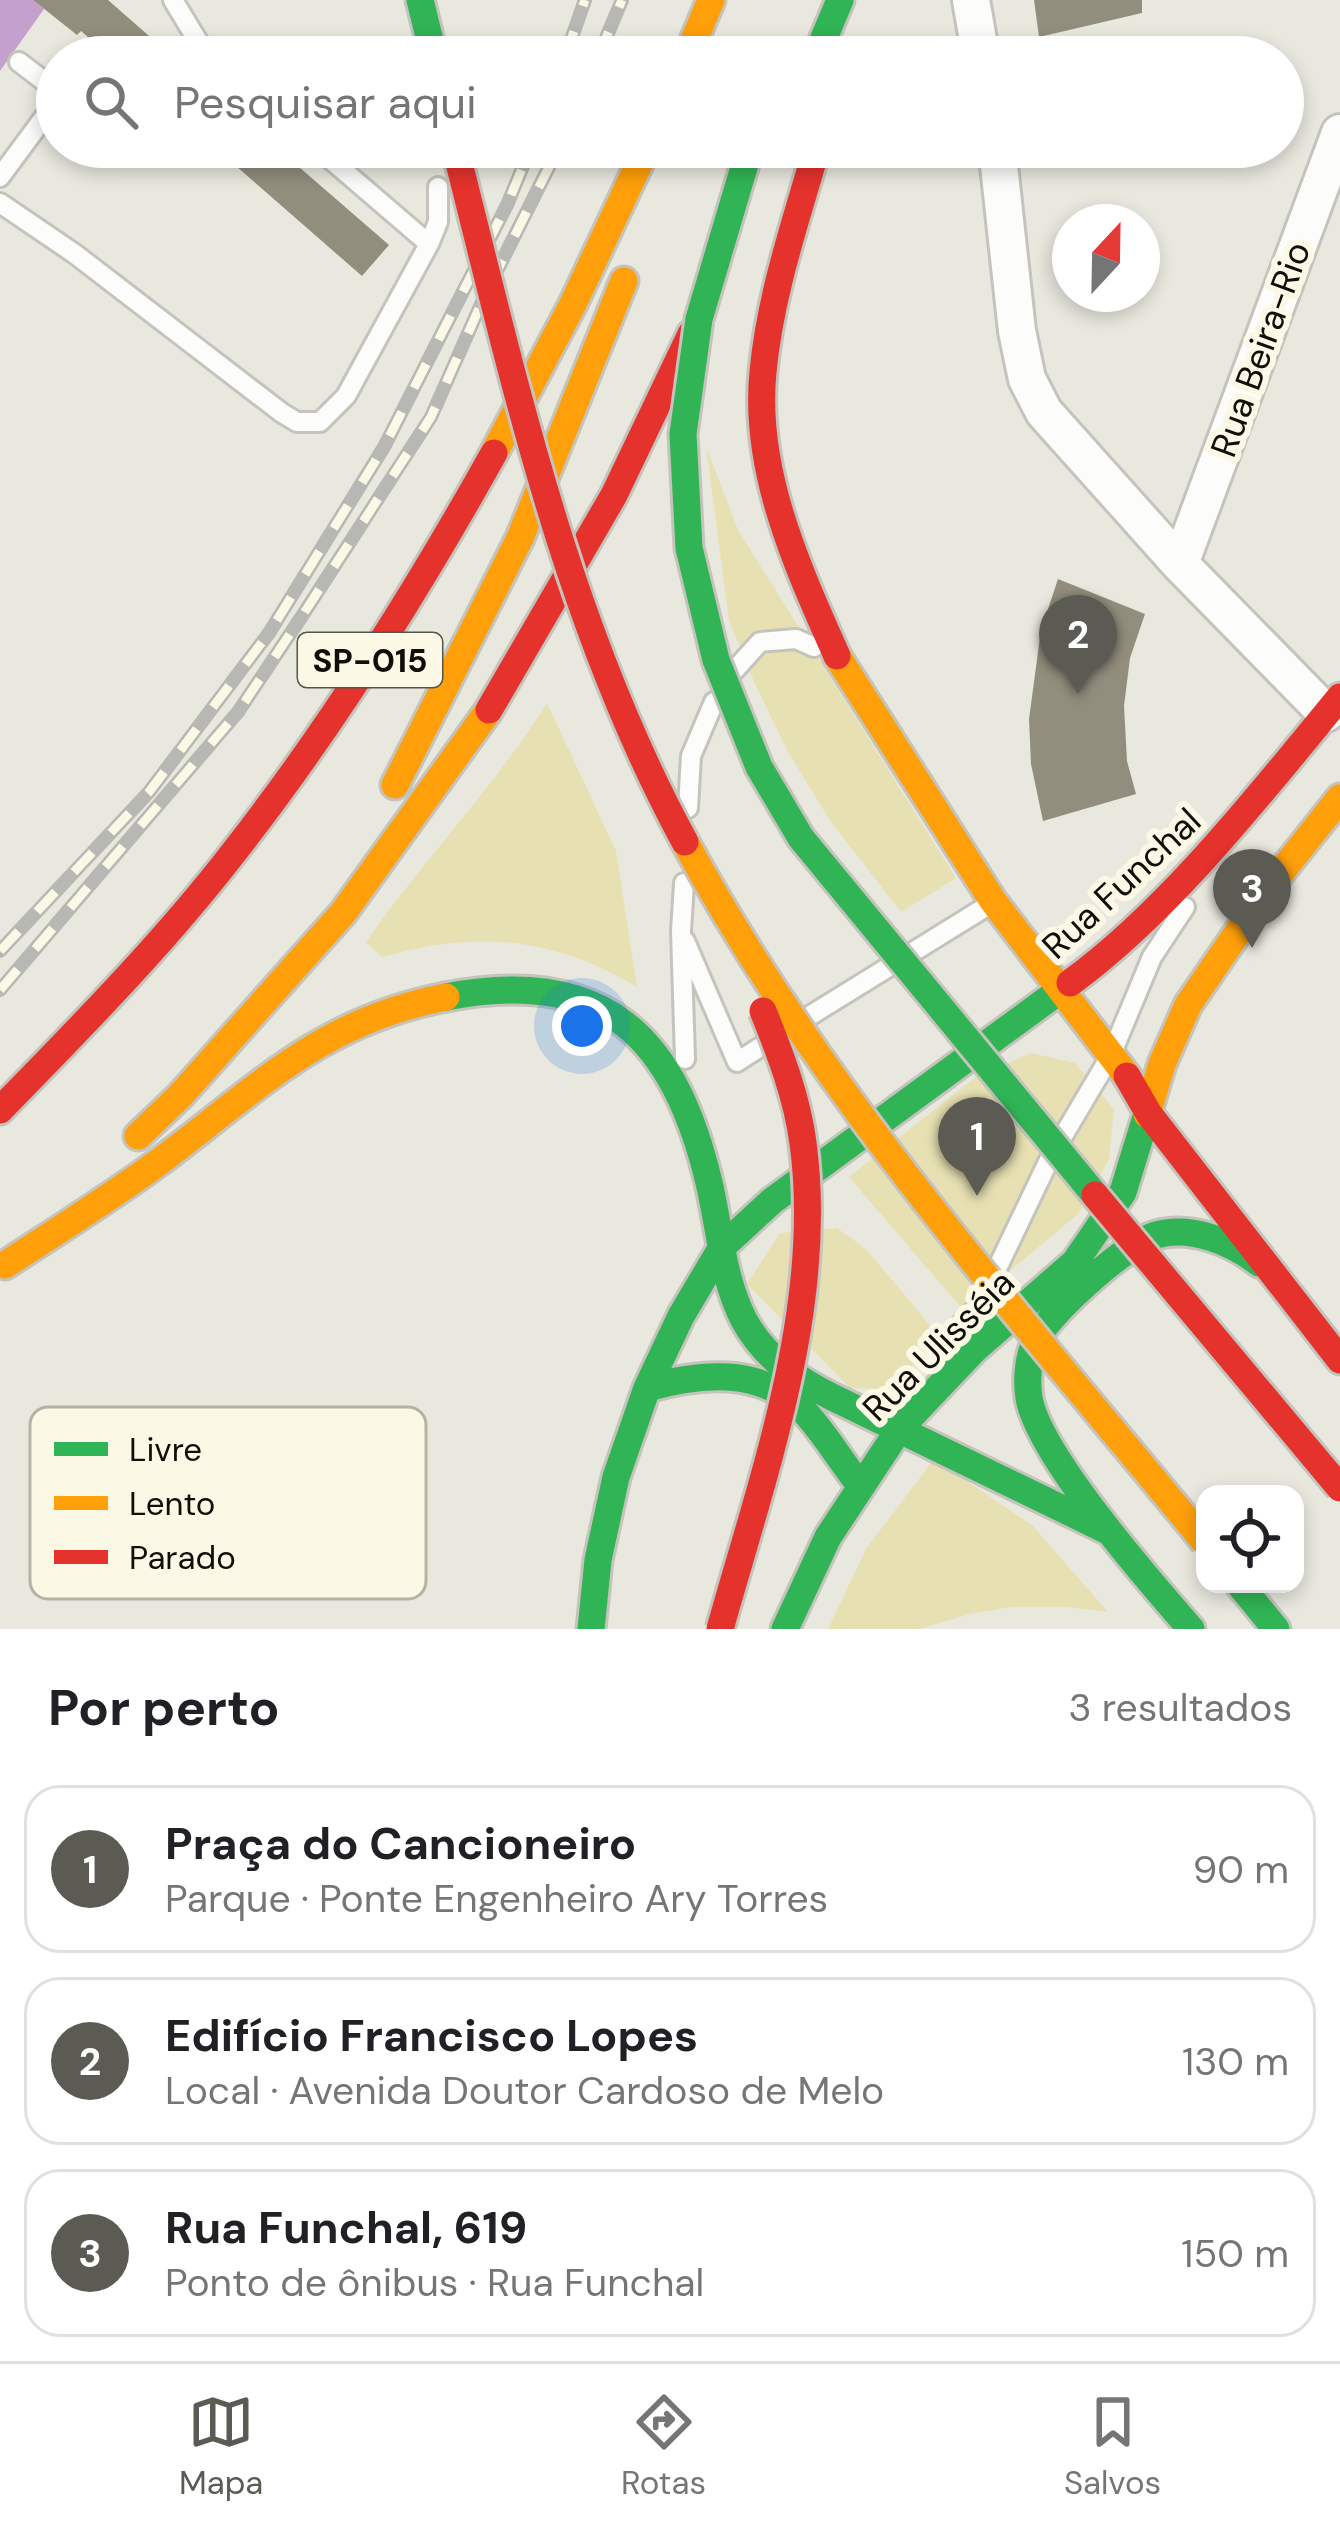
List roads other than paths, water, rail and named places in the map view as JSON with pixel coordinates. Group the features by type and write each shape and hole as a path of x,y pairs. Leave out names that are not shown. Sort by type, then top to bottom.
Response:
{"main road":[{"path":"420,0 429,36"},
{"path":"696,36 711,0"},
{"path":"825,36 841,0"},
{"path":"847,36 854,0"},
{"path":"448,168 540,481 608,683 661,798 724,914 872,1134 1196,1531"},
{"name":"SP-015","path":"0,1110 95,1012 233,853 373,657 483,475 573,308 638,168"},
{"path":"385,802 482,618 575,415 625,277 641,168"},
{"path":"744,168 706,290 688,378 682,449 686,532 711,648 742,728 788,818 848,898 1340,1488"},
{"path":"3,1267 180,1096 280,984 381,863 516,669 614,495 766,168"},
{"path":"811,168 772,306 762,377 764,442 782,521 838,659 993,901 1111,1054 1149,1114 1269,1273 1340,1360"},
{"name":"Rua Funchal","path":"591,1629 611,1498 647,1388 681,1316 722,1247 772,1201 1132,932 1238,821 1333,705"},
{"path":"1149,1114 1162,1064 1188,1005 1266,892 1340,798"},
{"path":"280,984 323,901 361,842"},
{"path":"720,1629 772,1436 804,1277 805,1160 788,1073 724,914"},
{"path":"3,1267 160,1161 293,1060 349,1026 483,988 523,987 580,999 625,1023 666,1066 687,1106 728,1287 745,1326 772,1358 809,1383 1106,1529"},
{"name":"Rua Ulisséia","path":"785,1629 828,1537 847,1471 882,1420 975,1349 1075,1262 1124,1192 1149,1114"},
{"path":"1191,1629 1106,1529 1039,1428 1030,1403 1029,1366 1041,1330 1138,1241 1185,1233 1222,1241 1255,1258 1269,1273"},
{"path":"647,1388 686,1376 727,1375 766,1384 800,1407 847,1471"},
{"path":"1246,1593 1276,1629"}],"street":[{"path":"971,0 977,36"},
{"name":"Rua Beira-Rio","path":"1180,564 1329,198 1340,134"},
{"path":"999,168 1017,331 1027,379 1044,412 1180,564 1333,705"}],"lane":[{"path":"173,0 195,36"},
{"path":"20,62 36,76"},
{"path":"0,178 36,126"},
{"path":"340,168 429,244"},
{"path":"0,203 297,422 320,422 346,396 429,244 438,222 443,168"},
{"path":"687,1106 681,931 691,756 722,688 760,642 796,639 838,659"},
{"path":"935,1352 980,1304 1037,1179 1111,1054 1152,957 1238,821"},
{"path":"681,931 737,1062 993,901"},
{"path":"772,1629 825,1503"}],"railway":[{"path":"572,36 585,0"},
{"path":"607,36 622,0"},
{"path":"0,951 149,792 269,633 384,447 522,168"},
{"path":"0,990 238,712 431,417 548,168"}],"place":[{"name":"Edifício Francisco Lopes","path":"1078,694"},
{"name":"Rua Funchal, 619","path":"1252,948"},
{"name":"Praça do Cancioneiro","path":"977,1196"}]}
